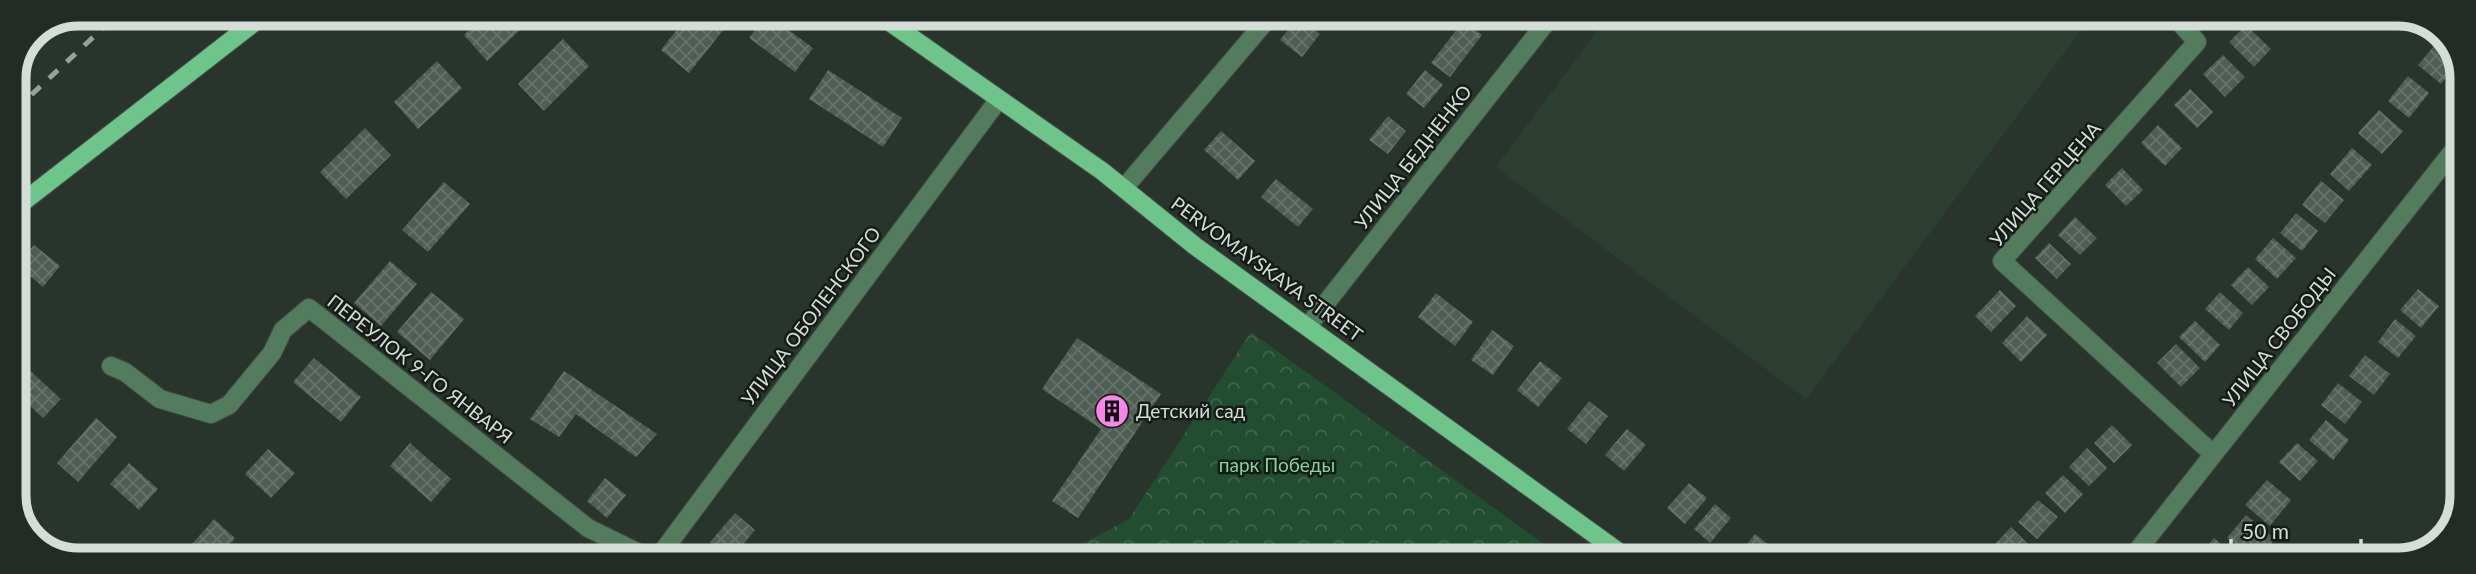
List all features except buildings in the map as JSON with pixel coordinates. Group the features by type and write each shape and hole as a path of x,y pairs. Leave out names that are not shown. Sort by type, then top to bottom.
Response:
{"main road":[{"path":"26,200 250,26"},
{"name":"PERVOMAYSKAYA STREET","path":"894,26 1124,188 1195,246 1615,548"}],"street":[{"path":"1124,188 1262,26"},
{"name":"УЛИЦА БЕДНЕНКО","path":"1308,326 1543,26"},
{"name":"УЛИЦА ГЕРЦЕНА","path":"2183,26 2197,42 2002,261 2213,454"},
{"name":"УЛИЦА ОБОЛЕНСКОГО","path":"665,548 999,99"},
{"name":"УЛИЦА СВОБОДЫ","path":"2139,548 2450,155"},
{"name":"ПЕРЕУЛОК 9-ГО ЯНВАРЯ","path":"111,366 125,372 160,399 211,414 229,405 272,353 283,330 309,308 588,528 629,548"}],"shaded area":[{"path":"1601,26 2078,26 2082,29 1806,399 1496,167"}],"green space":[{"name":"парк Победы","path":"1251,332 1549,548 1075,548 1129,519"}],"railway":[{"path":"26,100 105,26"}],"place":[{"name":"Детский сад","path":"1112,411"}]}
